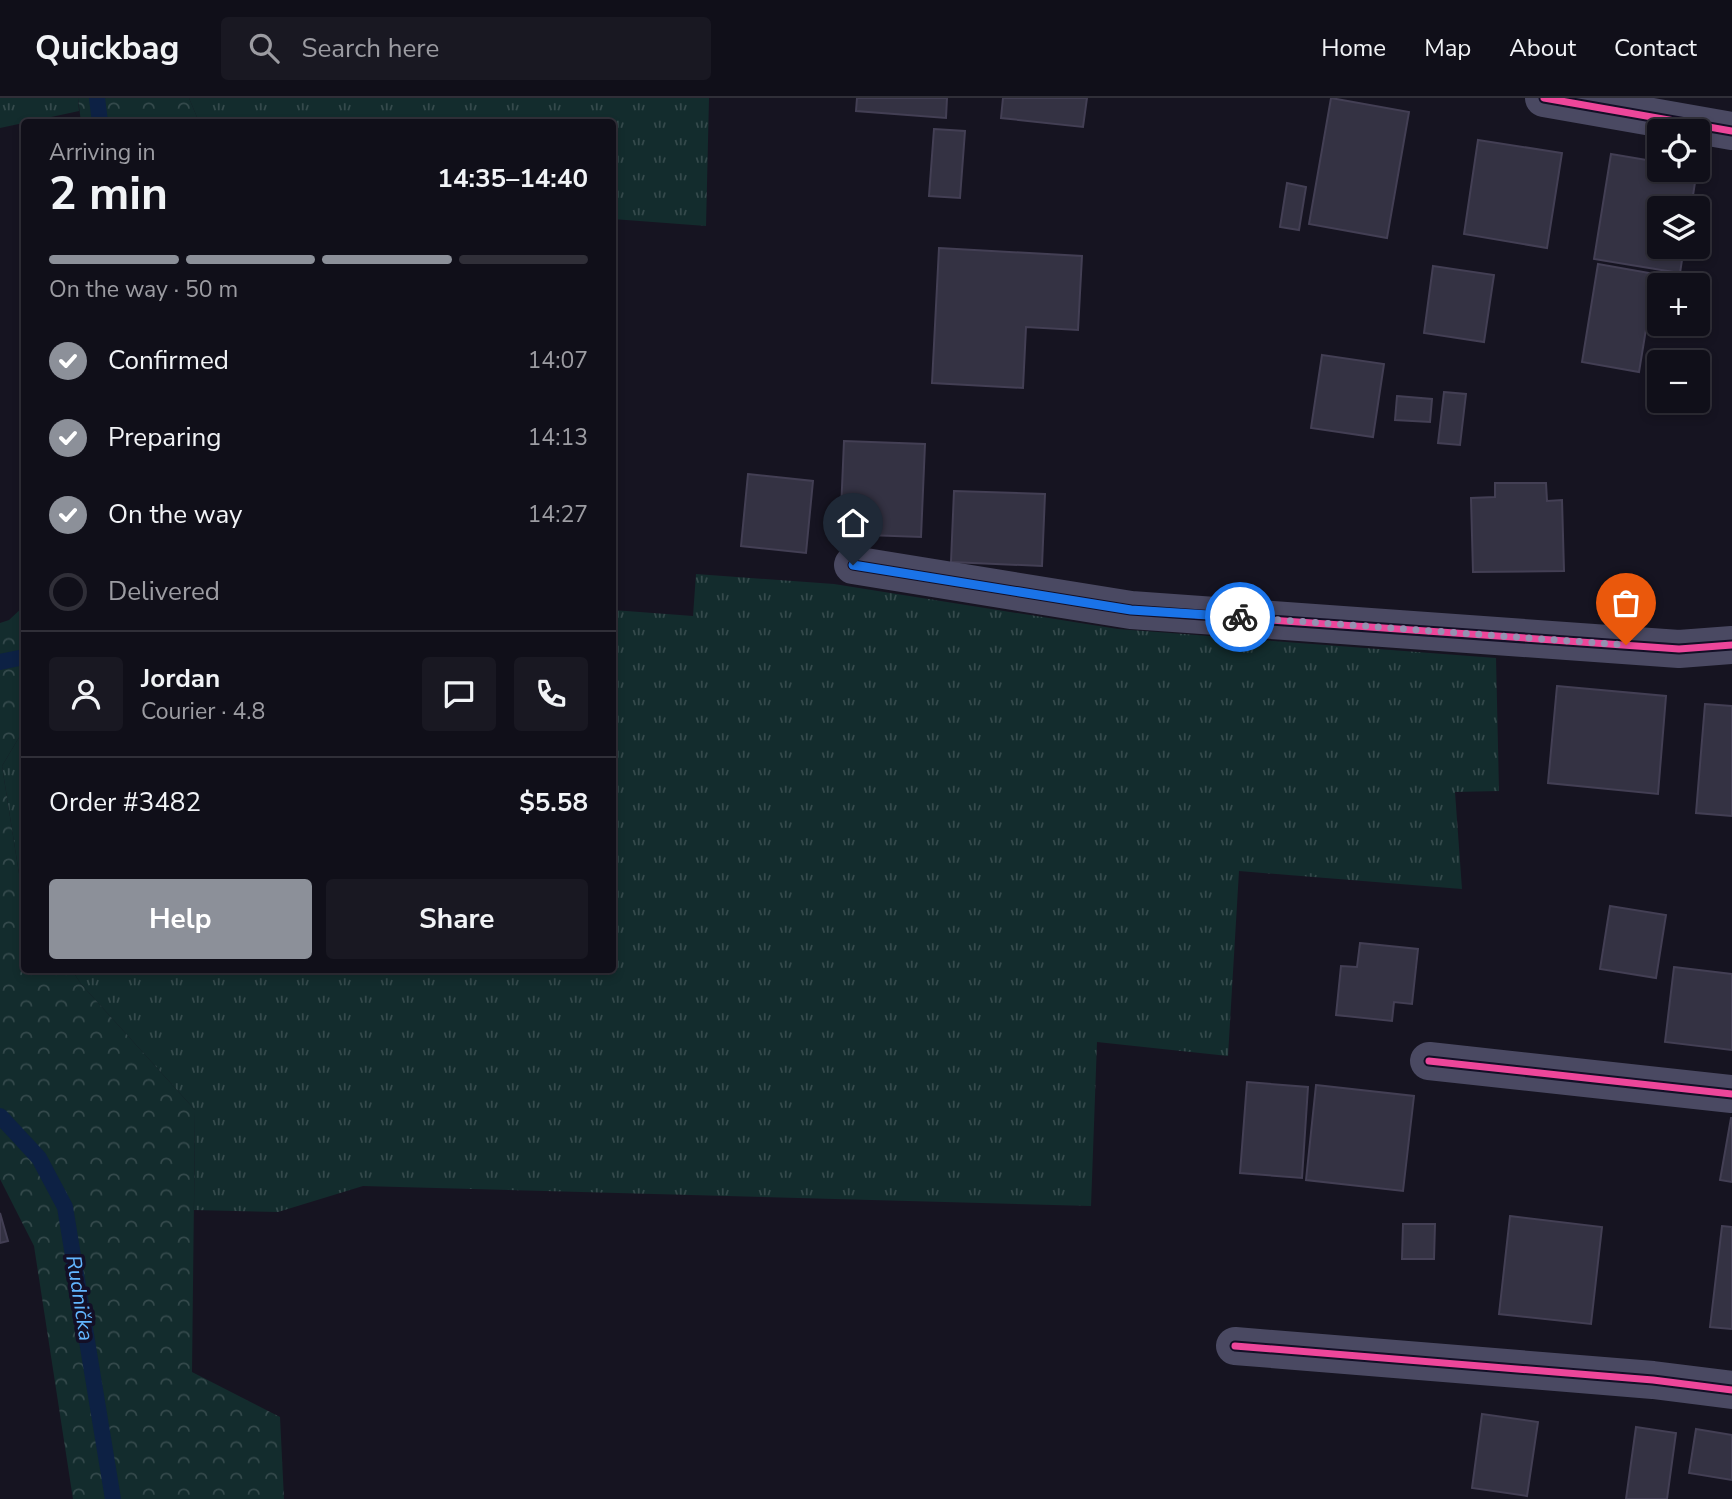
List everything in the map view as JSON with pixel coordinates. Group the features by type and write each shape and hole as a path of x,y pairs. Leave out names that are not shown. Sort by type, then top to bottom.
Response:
{"street":[{"path":"1544,98 1732,131"},
{"path":"853,565 1131,610 1679,649 1732,645"},
{"path":"1429,1061 1732,1094"},
{"path":"1235,1346 1653,1380 1732,1390"}],"green space":[{"path":"0,98 78,98 79,111 42,119 21,119 21,123 0,128"},
{"path":"78,98 189,98 198,119 81,119"},
{"path":"189,98 709,98 706,226 616,219 616,119 198,119"},
{"path":"696,574 834,584 1118,629 1496,658 1499,791 1455,792 1462,889 1239,871 1228,1056 1097,1042 1091,1206 363,1186 278,1212 194,1210 195,1110 74,973 616,973 616,610 693,616"},
{"path":"21,609 21,734 2,766 21,882 21,973 74,973 195,1110 192,1372 280,1417 284,1499 73,1499 34,1246 0,1179 0,623 9,620"},
{"path":"21,734 21,882 20,880 2,766"}],"building":[{"path":"857,98 947,98 946,118 856,111"},
{"path":"1003,98 1087,98 1083,127 1001,118"},
{"path":"1331,98 1409,112 1387,238 1309,224"},
{"path":"934,129 965,131 960,198 929,196"},
{"path":"1478,140 1562,153 1547,248 1464,234"},
{"path":"1611,154 1647,160 1647,182 1695,182 1693,196 1647,196 1647,259 1682,259 1680,273 1594,259"},
{"path":"1287,183 1306,187 1299,230 1280,227"},
{"path":"939,248 1082,256 1078,330 1026,327 1023,388 932,383"},
{"path":"1598,264 1649,273 1647,273 1647,323 1639,372 1582,362"},
{"path":"1433,266 1494,275 1484,342 1424,333"},
{"path":"1322,355 1384,364 1373,437 1311,428"},
{"path":"1444,392 1466,394 1460,445 1438,443"},
{"path":"1397,396 1432,399 1430,422 1395,420"},
{"path":"844,441 925,444 921,537 840,534"},
{"path":"748,474 813,481 806,553 741,546"},
{"path":"1495,483 1546,483 1547,501 1562,500 1564,571 1473,572 1471,498 1495,497"},
{"path":"954,491 1045,494 1042,566 951,562"},
{"path":"1557,686 1666,696 1658,794 1548,783"},
{"path":"1705,704 1732,706 1732,816 1696,813"},
{"path":"1610,906 1666,915 1656,978 1600,969"},
{"path":"1360,943 1418,949 1412,1004 1394,1002 1392,1021 1336,1015 1341,966 1357,967"},
{"path":"1674,967 1732,974 1732,1050 1665,1042"},
{"path":"1247,1082 1308,1087 1302,1178 1240,1173"},
{"path":"1316,1085 1414,1096 1403,1191 1306,1180"},
{"path":"1732,1118 1732,1182 1720,1180"},
{"path":"0,1213 8,1241 0,1243"},
{"path":"1510,1216 1602,1227 1591,1324 1499,1314"},
{"path":"1403,1224 1435,1224 1434,1259 1402,1259"},
{"path":"1722,1226 1732,1227 1732,1329 1710,1327"},
{"path":"1482,1414 1538,1422 1527,1496 1472,1488"},
{"path":"1636,1427 1676,1433 1667,1499 1626,1499"},
{"path":"1696,1429 1732,1435 1732,1480 1689,1473"}],"waterway":[{"name":"Rudnička","path":"97,98 100,119"},
{"name":"Rudnička","path":"0,662 21,658"},
{"name":"Rudnička","path":"0,1116 39,1158 65,1207 113,1499"}],"cycle path":[{"path":"1544,98 1732,131"},
{"path":"853,565 1131,610 1679,649 1732,645"},
{"path":"1429,1061 1732,1094"},
{"path":"1235,1346 1653,1380 1732,1390"}],"way so far":[{"path":"1240,617 1626,645"}],"route":[{"path":"853,565 1131,610 1240,617"}]}
